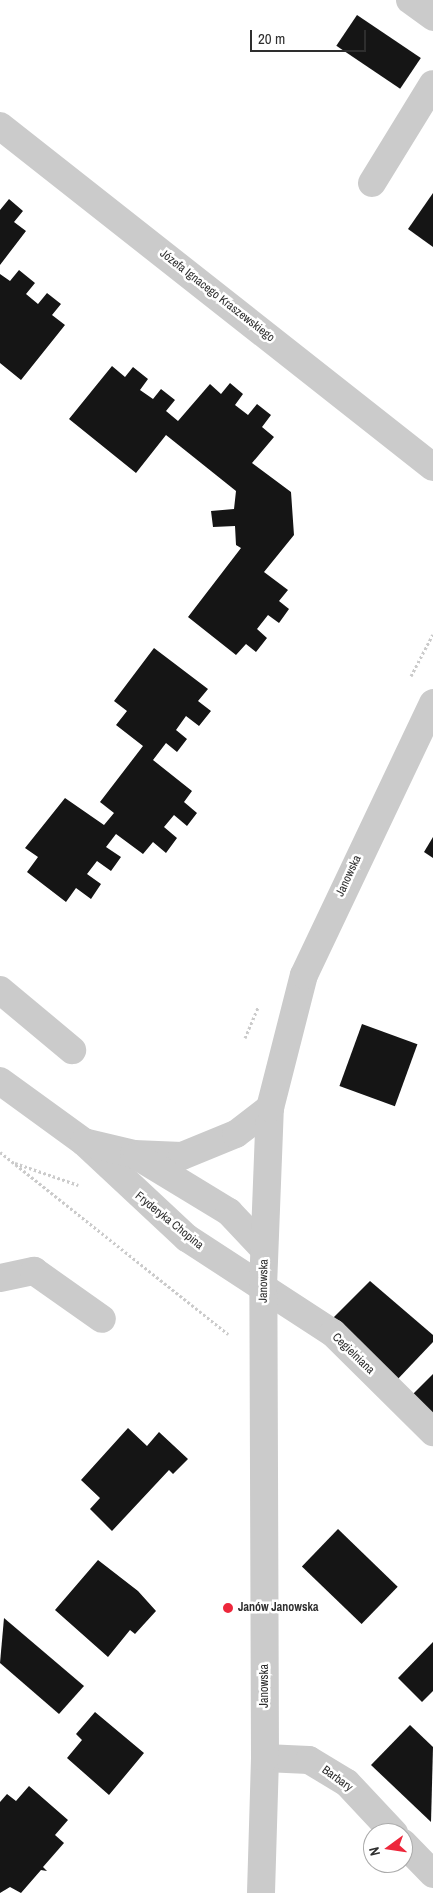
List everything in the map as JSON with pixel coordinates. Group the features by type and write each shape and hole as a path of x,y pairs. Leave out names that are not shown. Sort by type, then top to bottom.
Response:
{"street":[{"path":"410,0 433,17"},
{"path":"372,183 433,84"},
{"name":"Józefa Ignacego Kraszewskiego","path":"0,126 433,467"},
{"name":"Janowska","path":"261,1893 265,1758 263,1287 270,1108 304,975 433,703"},
{"path":"0,990 72,1050"},
{"name":"Fryderyka Chopina","path":"0,1081 84,1142 165,1221 263,1287"},
{"name":"Fryderyka Chopina","path":"84,1142 134,1154 182,1156 236,1134 270,1108"},
{"name":"Fryderyka Chopina","path":"134,1154 229,1212 264,1250"},
{"path":"0,1278 34,1271 102,1318"},
{"name":"Cegielniana","path":"263,1287 333,1333 433,1432"},
{"name":"Barbary","path":"265,1758 309,1760 347,1783 385,1823"},
{"path":"413,1853 433,1874"}],"path":[{"path":"0,1152 236,1341"}],"building":[{"path":"357,15 421,58 400,89 336,46"},
{"path":"433,193 433,247 408,229"},
{"path":"9,199 23,211 14,222 26,231 0,265 0,210"},
{"path":"19,270 35,283 26,294 38,304 47,293 61,304 52,315 65,325 21,380 0,363 0,274 10,281"},
{"path":"112,366 125,377 133,367 148,379 140,390 153,399 161,389 175,400 166,411 178,421 210,384 221,394 230,383 243,394 235,405 248,415 257,404 271,415 262,427 274,437 252,463 291,492 294,535 264,572 288,590 279,601 289,609 279,623 268,615 257,629 267,638 256,652 246,644 236,655 188,617 241,548 236,545 235,526 213,527 211,511 234,509 236,491 166,435 136,473 69,419"},
{"path":"154,648 208,689 198,701 211,711 199,726 186,716 176,730 187,739 177,752 166,743 153,760 192,791 184,802 197,813 187,826 174,815 164,827 177,838 166,853 153,842 143,854 116,834 106,847 121,857 111,871 97,861 87,874 101,884 91,899 76,888 66,902 27,872 38,857 25,848 65,798 104,825 114,813 100,802 143,746 116,725 127,711 114,701"},
{"path":"433,837 433,858 424,852"},
{"path":"362,1024 417,1044 395,1106 339,1086"},
{"path":"370,1281 433,1335 433,1342 395,1382 332,1319"},
{"path":"433,1374 433,1417 411,1396"},
{"path":"128,1428 147,1446 159,1432 188,1459 173,1474 169,1470 112,1531 90,1509 100,1498 81,1480"},
{"path":"338,1529 398,1587 362,1624 302,1566"},
{"path":"98,1560 138,1591 156,1611 135,1634 130,1630 108,1657 55,1610"},
{"path":"4,1618 84,1686 59,1714 0,1663"},
{"path":"433,1642 433,1691 422,1702 398,1678"},
{"path":"95,1712 144,1753 109,1795 67,1758 82,1740 76,1734"},
{"path":"410,1725 433,1747 431,1822 371,1765"},
{"path":"29,1786 68,1820 55,1835 64,1843 43,1867 47,1871 41,1870 21,1893 10,1887 0,1893 0,1802 7,1794 16,1801"}],"place":[{"name":"Janów Janowska","path":"228,1608"}]}
